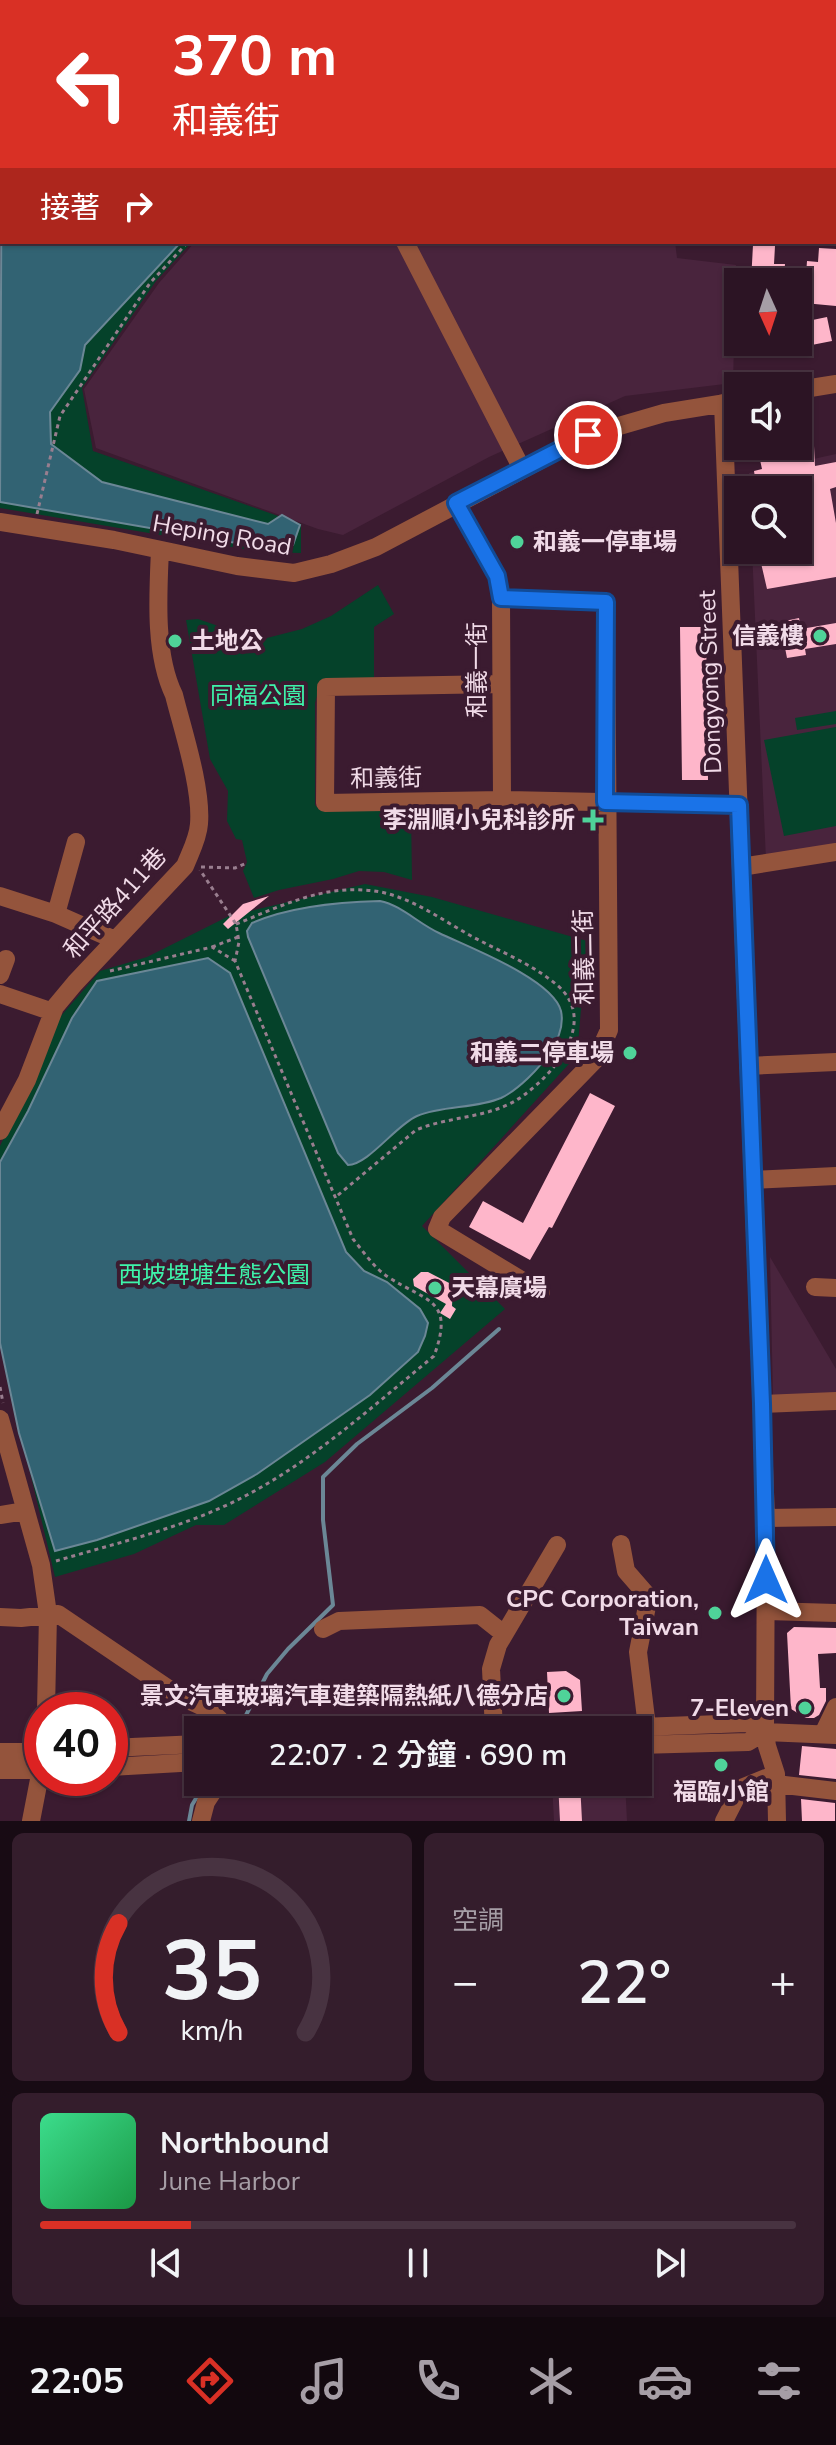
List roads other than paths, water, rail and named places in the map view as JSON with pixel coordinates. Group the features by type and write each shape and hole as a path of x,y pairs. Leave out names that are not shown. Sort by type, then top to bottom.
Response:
{"street":[{"path":"406,244 522,469"},
{"path":"812,388 836,384"},
{"name":"Heping Road","path":"0,522 237,566 294,573 331,564 376,547 588,435 664,413 724,403"},
{"name":"Dongyong Street","path":"732,460 739,805 766,1518 765,1732 776,1779 777,1821"},
{"name":"和義一街","path":"456,503 497,576 501,598 502,800"},
{"name":"和平路411巷","path":"0,1131 27,1080 53,1012 75,983 185,866 199,825 198,799 181,722 167,681 157,611 160,550"},
{"name":"和義二街","path":"501,598 606,602 605,802 609,1030 596,1059 442,1217 437,1229 541,1292"},
{"name":"和義街","path":"501,684 326,687 325,803 502,800 739,805"},
{"path":"56,914 76,842"},
{"path":"741,867 836,852"},
{"path":"0,896 56,914 115,940"},
{"path":"0,994 53,1012"},
{"path":"748,1066 836,1062"},
{"path":"753,1180 836,1176"},
{"path":"815,1287 836,1288"},
{"path":"762,1404 836,1401"},
{"path":"0,1419 41,1565 48,1614 46,1692"},
{"path":"0,1515 25,1511"},
{"path":"766,1518 836,1517"},
{"path":"621,1544 626,1571 646,1594 648,1601 638,1652 646,1716"},
{"path":"493,1716 491,1669 498,1645 557,1545"},
{"path":"767,1611 836,1613"},
{"path":"0,1617 58,1614 182,1698 218,1716"},
{"path":"323,1629 339,1621 480,1615 504,1634"},
{"path":"652,1727 747,1723 765,1732 829,1735 836,1707"},
{"path":"652,1745 748,1742 765,1732"},
{"path":"128,1747 184,1745"},
{"path":"0,1752 24,1752"},
{"path":"128,1766 184,1763"},
{"path":"0,1770 24,1770"},
{"path":"724,1821 741,1788 776,1779 836,1791"},
{"path":"31,1821 36,1796"},
{"path":"201,1821 210,1796"}],"water":[{"path":"1,244 179,244 85,345 80,370 50,412 51,444 102,482 268,524 282,515 300,525 293,545 242,544 0,502"},
{"path":"380,901 527,976 555,999 562,1022 558,1037 546,1058 508,1094 491,1101 417,1116 364,1159 348,1165 338,1153 247,931 252,923 299,909"},
{"path":"208,958 230,973 346,1252 364,1271 387,1282 420,1309 428,1323 425,1336 418,1352 370,1395 257,1474 209,1501 97,1540 55,1551 19,1433 0,1343 0,1162 72,1018 97,981"}],"waterway":[{"path":"246,1716 267,1674 333,1605 323,1520 323,1477 357,1444 432,1388 499,1329"},
{"path":"189,1821 197,1796"}],"place":[{"name":"和義一停車場","path":"517,542"},
{"name":"信義樓","path":"820,636"},
{"name":"土地公","path":"175,641"},
{"name":"李淵順小兒科診所","path":"593,820"},
{"name":"和義二停車場","path":"630,1053"},
{"name":"天幕廣場","path":"435,1288"},
{"name":"CPC Corporation, Taiwan","path":"715,1613"},
{"name":"景文汽車玻璃汽車建築隔熱紙八德分店","path":"564,1696"},
{"name":"7-Eleven","path":"805,1708"},
{"name":"福臨小館","path":"721,1765"}],"park label":[{"name":"同福公園","path":"258,696"},
{"name":"西坡埤塘生態公園","path":"214,1275"}]}
